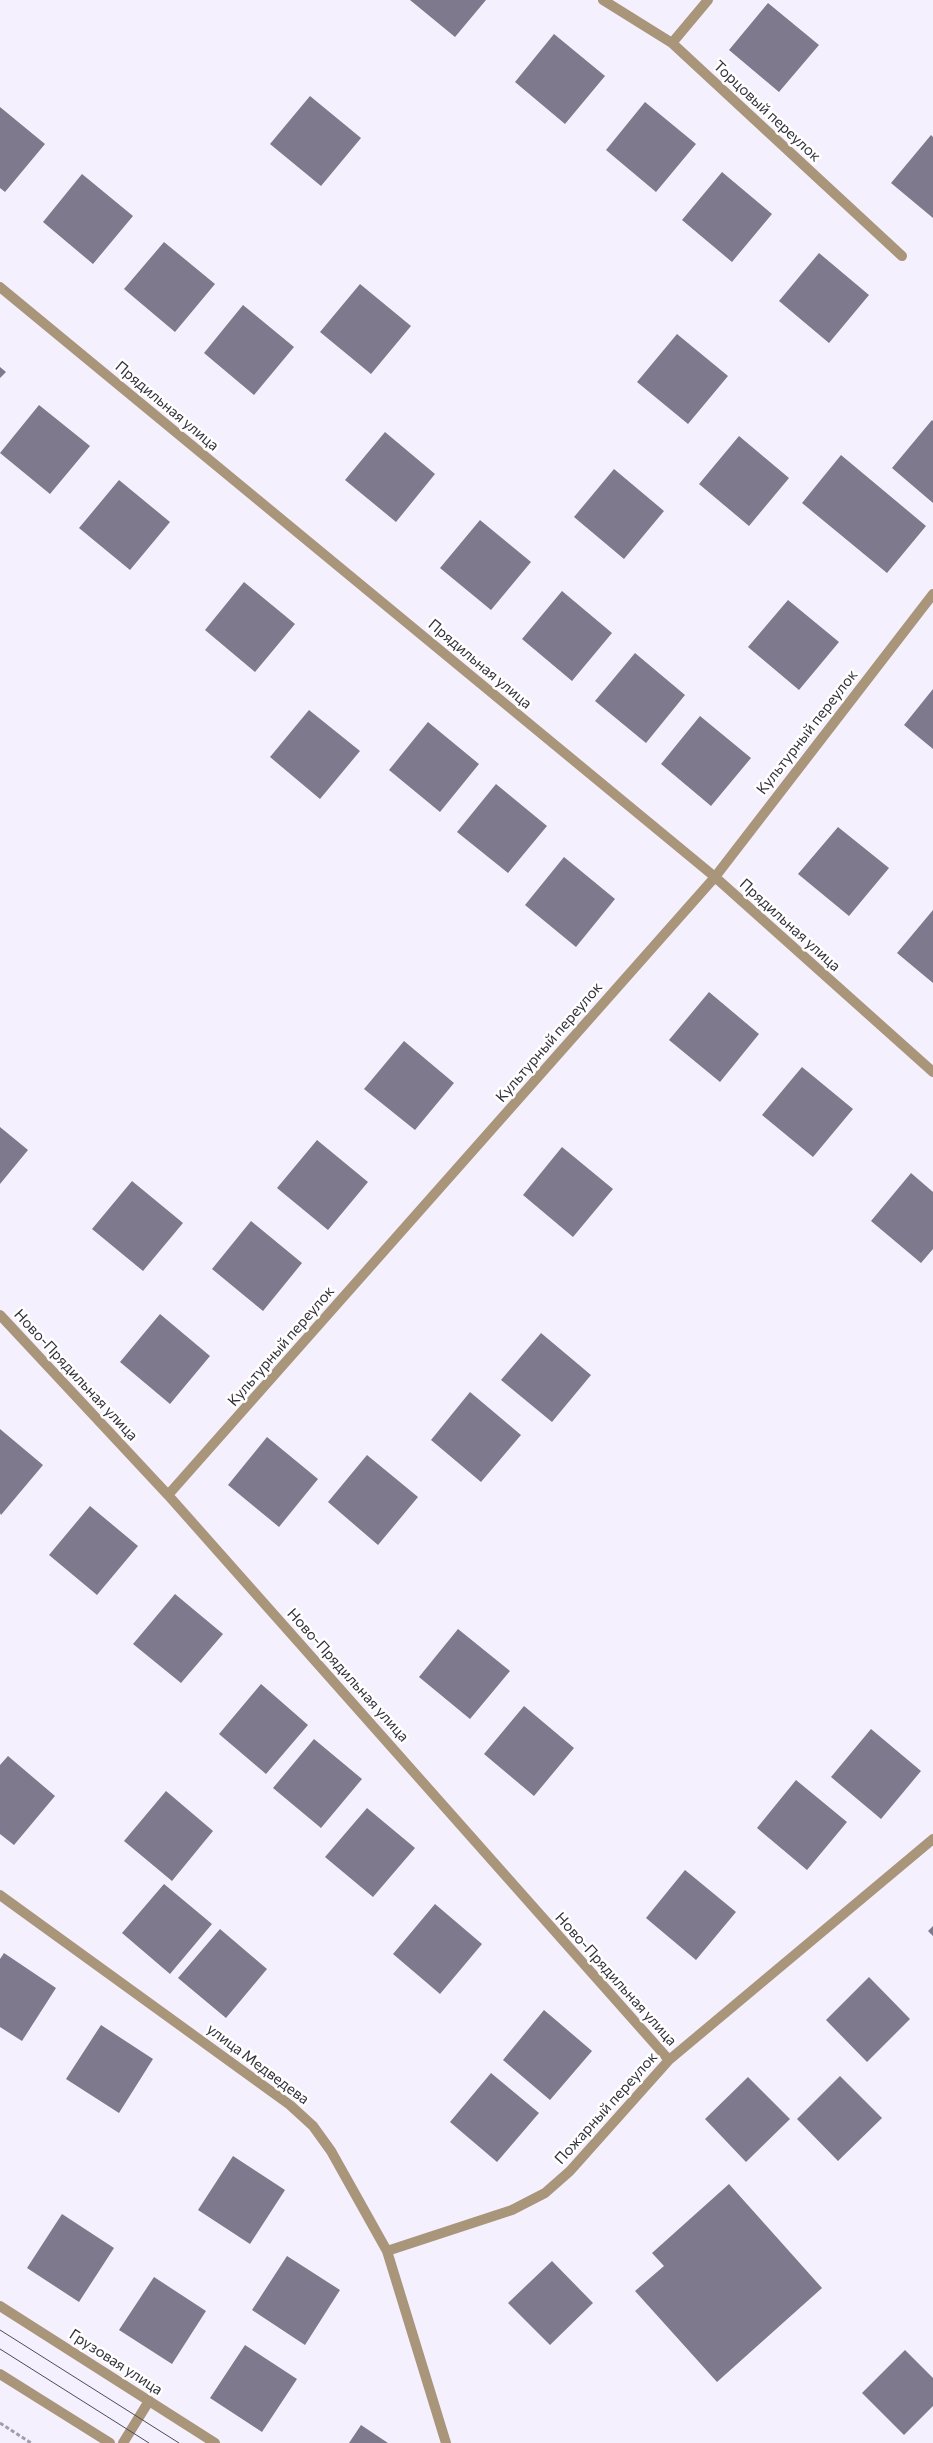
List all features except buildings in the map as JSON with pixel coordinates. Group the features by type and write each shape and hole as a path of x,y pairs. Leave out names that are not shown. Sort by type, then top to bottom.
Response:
{"street":[{"name":"Торцовый переулок","path":"602,0 672,44 902,256"},
{"path":"672,44 708,0"},
{"name":"Прядильная улица","path":"0,287 714,877 933,1072"},
{"name":"Культурный переулок","path":"168,1495 714,877 933,594"},
{"name":"Ново-Прядильная улица","path":"0,1315 168,1495 669,2060"},
{"name":"Пожарный переулок","path":"387,2251 512,2210 545,2193 570,2171 669,2060 933,1839"},
{"name":"улица Медведева","path":"0,1896 296,2110 313,2126 331,2152 387,2251 446,2443"},
{"name":"Грузовая улица","path":"0,2306 216,2443"},
{"path":"0,2374 110,2443"},
{"path":"123,2443 149,2401"}],"path":[{"path":"0,2423 31,2443"}],"tram line":[{"path":"0,2330 179,2443"},
{"path":"0,2349 149,2443"}]}
